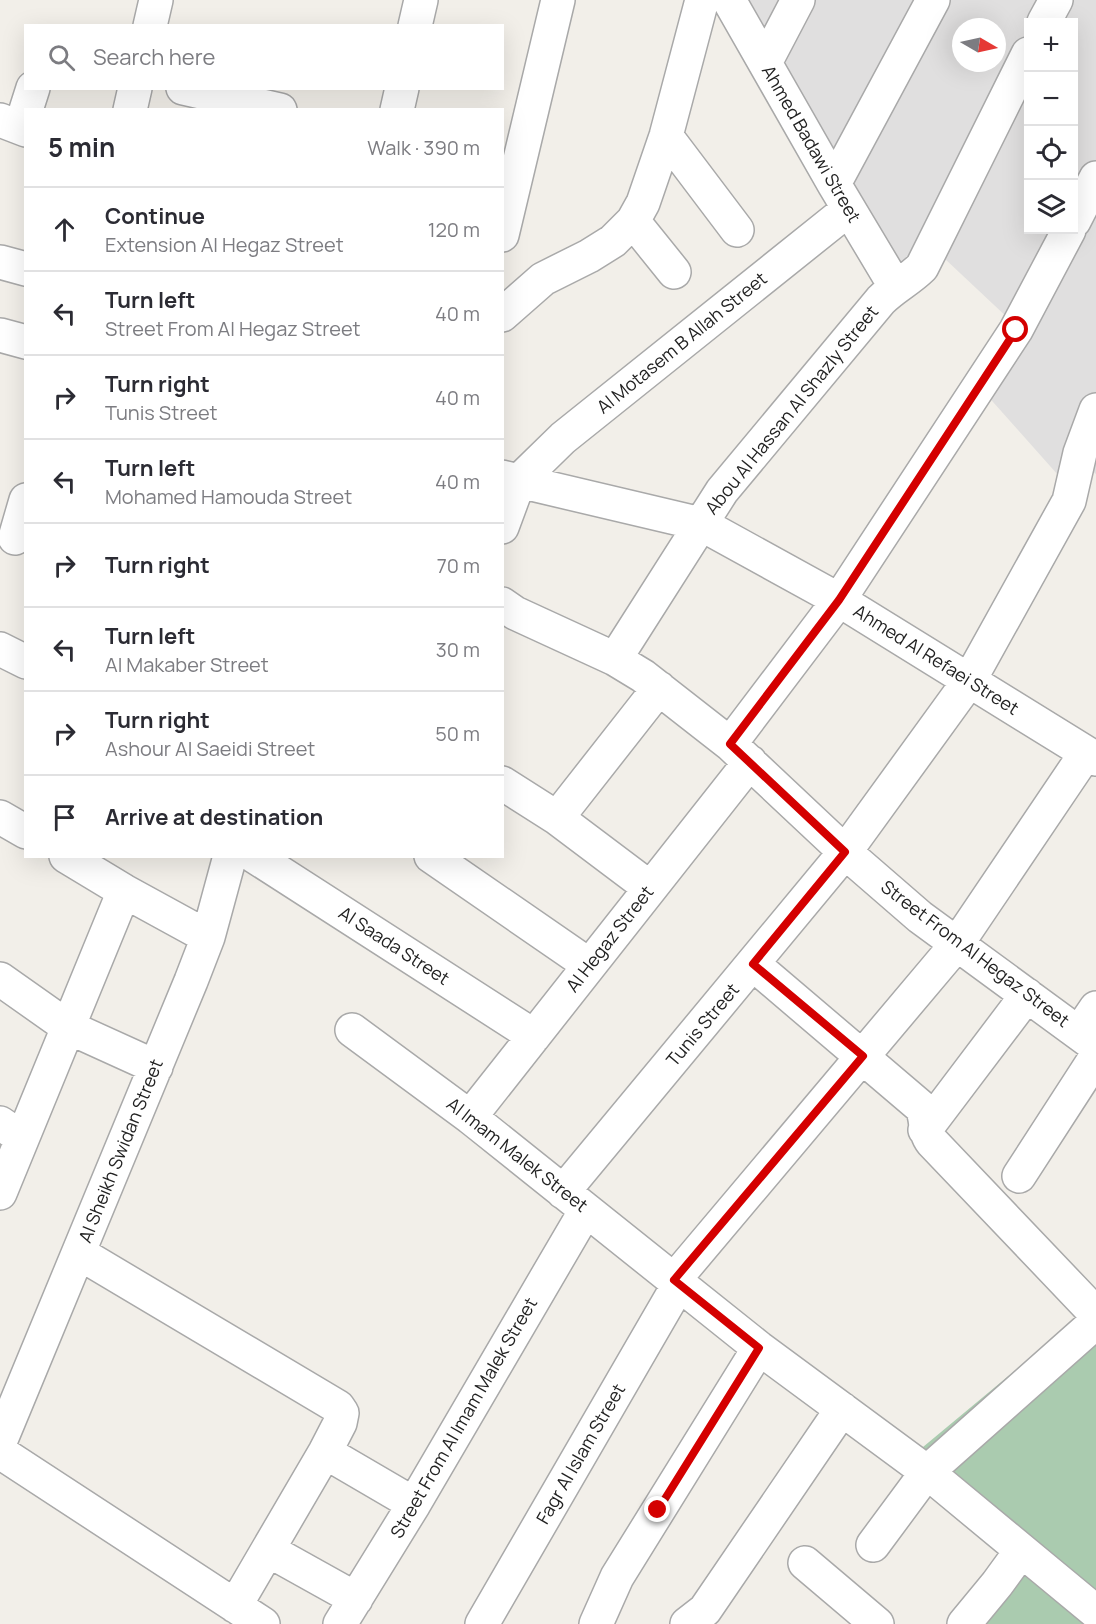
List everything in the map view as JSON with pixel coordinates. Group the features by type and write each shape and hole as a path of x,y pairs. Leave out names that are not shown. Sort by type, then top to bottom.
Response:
{"street":[{"path":"150,24 156,0"},
{"path":"415,24 421,0"},
{"path":"504,227 558,0"},
{"path":"504,313 543,279 613,241 633,221 643,203 666,136 702,0"},
{"name":"Ahmed Badawi Street","path":"729,0 841,197 895,286"},
{"path":"765,63 798,0"},
{"path":"841,197 933,0"},
{"path":"1046,18 1056,0"},
{"name":"Abou Al Hassan Al Shazly Street","path":"615,659 722,491 865,318 895,286 910,279 921,267 1024,64"},
{"path":"24,108 32,90"},
{"path":"130,108 135,90"},
{"path":"192,90 271,108"},
{"path":"398,108 402,90"},
{"path":"666,136 737,230"},
{"path":"1078,213 1096,178"},
{"name":"Al Motasem B Allah Street","path":"511,479 563,438 841,197"},
{"path":"633,221 674,272"},
{"name":"Al Hegaz Street","path":"470,1117 650,888 1016,330 1067,234"},
{"path":"0,262 24,268"},
{"path":"0,336 24,342"},
{"name":"Tunis Street","path":"574,1201 753,964 845,852 969,681 1069,501 1080,453 1096,410"},
{"path":"504,516 511,479"},
{"name":"Ahmed Al Refaei Street","path":"511,479 700,524 839,600 1091,756"},
{"path":"14,538 24,506"},
{"name":"Street From Al Hegaz Street","path":"504,605 515,613 615,659 659,688 740,753 845,852 920,917 1027,995 1092,1036"},
{"path":"0,648 24,661"},
{"path":"557,818 659,688"},
{"name":"Fagr Al Islam Street","path":"482,1624 676,1282 957,944 1091,756"},
{"path":"504,784 557,818 650,888"},
{"path":"0,817 24,831"},
{"path":"69,858 208,937"},
{"name":"Al Sheikh Swidan Street","path":"0,1442 208,937 229,858"},
{"name":"Al Saada Street","path":"257,858 534,1035"},
{"path":"433,858 589,966"},
{"path":"0,1193 11,1131 68,1027 124,891"},
{"path":"753,964 921,1107 925,1118 925,1130 932,1142 1096,1314"},
{"path":"0,979 68,1027 156,1067"},
{"path":"925,1130 1027,995"},
{"name":"Al Imam Malek Street","path":"352,1030 470,1117 759,1348 927,1473 1096,1612"},
{"path":"1019,1176 1092,1036"},
{"name":"Street From Al Imam Malek Street","path":"348,1611 414,1504 574,1201"},
{"path":"79,1253 338,1407 342,1413 340,1423 325,1452 235,1606"},
{"path":"873,1545 927,1473 1096,1322"},
{"path":"596,1624 617,1577 759,1348"},
{"path":"704,1619 842,1409"},
{"path":"0,1452 263,1624"},
{"path":"325,1452 414,1504"},
{"path":"268,1550 348,1611"},
{"path":"964,1624 1021,1551"},
{"path":"804,1563 877,1624"}],"shaded area":[{"path":"738,0 1096,0 1096,474 1083,465 1066,484 985,393 1026,335 928,243 898,277"}],"green space":[{"path":"1096,1303 1096,1624 979,1624 1037,1556 917,1452"}],"route":[{"path":"658,1510 759,1348 674,1280 863,1056 753,964 845,852 730,744 839,600 1016,330"}]}
